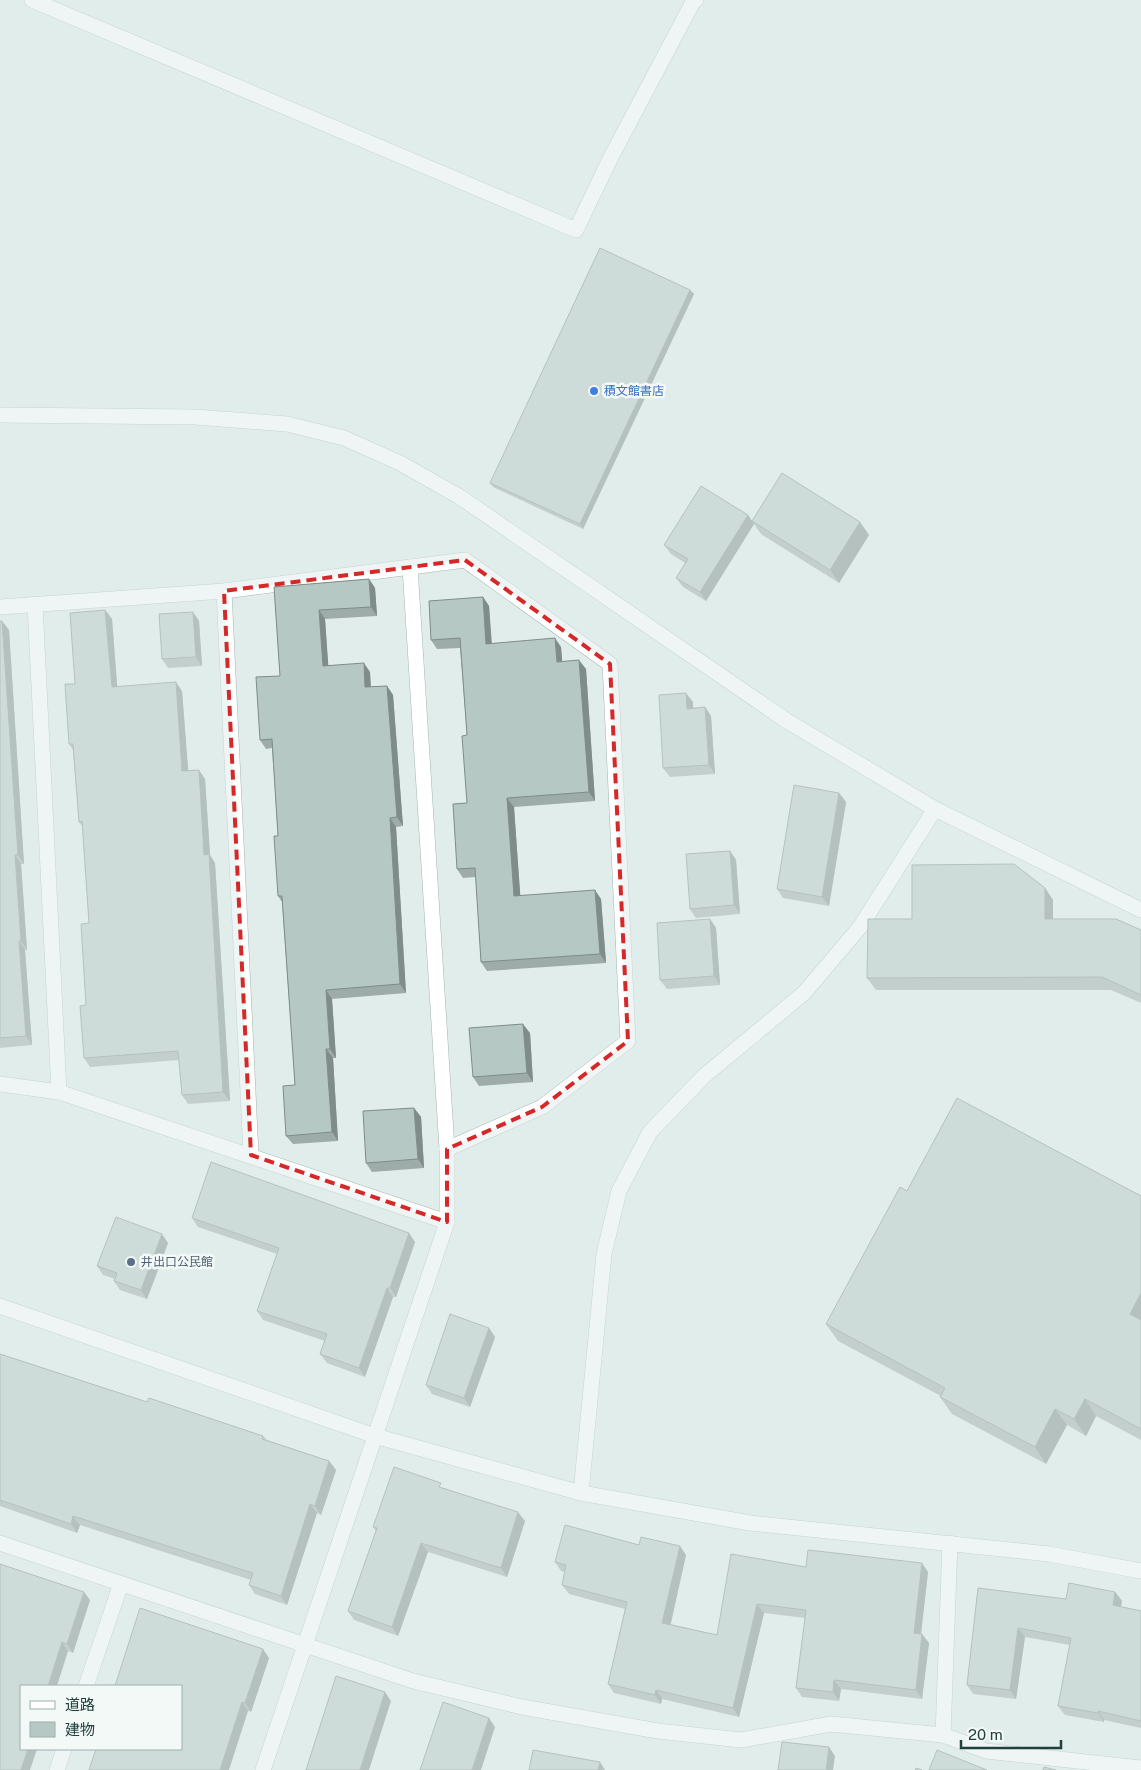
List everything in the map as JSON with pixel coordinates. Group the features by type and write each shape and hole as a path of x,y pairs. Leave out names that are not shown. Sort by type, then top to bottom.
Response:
{"street":[{"path":"32,0 576,230 630,122 693,2 696,0"},
{"path":"0,415 195,417 287,424 344,438 400,463 460,497 787,721 934,809 1141,910"},
{"path":"0,607 224,591 465,560 610,664 628,1040 542,1107 447,1149"},
{"path":"264,1770 447,1222 447,1149 410,567"},
{"path":"224,591 251,1155"},
{"path":"35,604 59,1092"},
{"path":"581,1493 604,1254 619,1191 650,1132 704,1076 804,994 860,927 934,809"},
{"path":"0,1084 59,1092 447,1222"},
{"path":"0,1306 375,1436 581,1493 750,1523 1050,1554 1141,1571"},
{"path":"0,1543 305,1647 413,1681 522,1707 658,1732 740,1740 831,1724 943,1735 986,1751 1141,1768"},
{"path":"943,1735 950,1543"},
{"path":"86,1685 121,1584"},
{"path":"57,1770 64,1750"}],"highlighted area":[{"path":"465,560 610,664 628,1041 542,1107 447,1149 447,1222 251,1155 224,591"}],"building":[{"name":"積文館書店","path":"600,248 690,290 580,524 490,483"},
{"path":"782,473 860,522 830,570 752,521"},
{"path":"701,486 748,515 700,592 676,578 688,559 664,545"},
{"path":"369,579 371,607 319,610 323,666 364,663 365,687 387,686 397,817 390,818 400,984 326,990 330,1049 326,1049 332,1132 286,1136 283,1086 295,1085 282,896 278,896 274,836 278,836 272,739 260,740 256,677 280,676 274,587"},
{"path":"483,597 486,644 555,638 557,662 579,660 589,792 507,798 514,896 595,890 600,954 481,962 475,868 457,869 453,804 467,803 462,736 467,735 460,638 431,640 429,601"},
{"path":"105,610 112,687 176,682 182,771 199,770 204,855 209,854 223,1092 182,1095 178,1051 84,1058 80,1006 86,1005 81,924 89,923 82,821 79,822 73,744 69,744 65,684 75,684 70,613"},
{"path":"193,612 196,657 162,659 159,614"},
{"path":"0,621 2,621 18,855 15,855 26,1036 0,1038"},
{"path":"686,693 687,709 705,707 709,765 663,768 659,695"},
{"path":"794,785 839,793 822,897 777,889"},
{"path":"730,851 734,905 690,909 686,854"},
{"path":"1014,864 1045,888 1045,919 1116,919 1141,930 1141,995 1102,977 867,978 868,919 912,919 912,865"},
{"path":"710,919 714,976 660,980 657,923"},
{"path":"523,1024 527,1073 473,1077 469,1028"},
{"path":"957,1098 1141,1196 1141,1293 1130,1314 1141,1320 1141,1429 1085,1399 1074,1419 1055,1409 1035,1447 940,1397 945,1388 826,1324 900,1187 907,1191"},
{"path":"414,1108 418,1159 366,1163 363,1111"},
{"path":"211,1162 409,1233 390,1288 387,1288 359,1368 320,1354 327,1334 257,1311 279,1248 192,1218"},
{"path":"116,1217 162,1234 141,1290 114,1281 117,1273 97,1266"},
{"path":"450,1314 489,1328 464,1398 426,1385"},
{"path":"0,1354 147,1402 149,1398 263,1436 262,1439 329,1461 315,1506 310,1504 281,1596 249,1585 253,1573 73,1516 71,1524 0,1500"},
{"path":"394,1467 441,1483 439,1487 518,1512 501,1568 421,1543 392,1627 348,1611 377,1528 373,1527"},
{"path":"565,1525 639,1545 641,1537 680,1546 662,1623 717,1635 731,1554 806,1567 808,1550 922,1563 914,1633 922,1634 916,1690 834,1680 833,1692 796,1688 806,1610 757,1604 733,1708 656,1690 655,1695 608,1684 627,1602 562,1585 566,1565 555,1562"},
{"path":"0,1564 84,1592 67,1644 62,1642 48,1685 20,1685 20,1750 28,1750 21,1770 0,1770"},
{"path":"1069,1583 1115,1592 1113,1605 1141,1611 1141,1721 1098,1711 1098,1713 1058,1706 1071,1638 1018,1628 1010,1690 967,1685 978,1588 1066,1599"},
{"path":"140,1608 263,1649 245,1703 242,1702 220,1770 89,1770 96,1750 182,1750 182,1685 115,1685"},
{"path":"336,1676 385,1692 360,1770 306,1770"},
{"path":"443,1702 489,1718 472,1770 420,1770"},
{"path":"782,1742 829,1747 826,1770 778,1770"},
{"path":"533,1750 600,1762 598,1770 529,1770"},
{"path":"937,1750 987,1770 929,1770"},
{"path":"1044,1767 1056,1770 1043,1770"}],"place":[{"name":"積文館書店","path":"594,391"},
{"name":"井出口公民館","path":"131,1262"}]}
